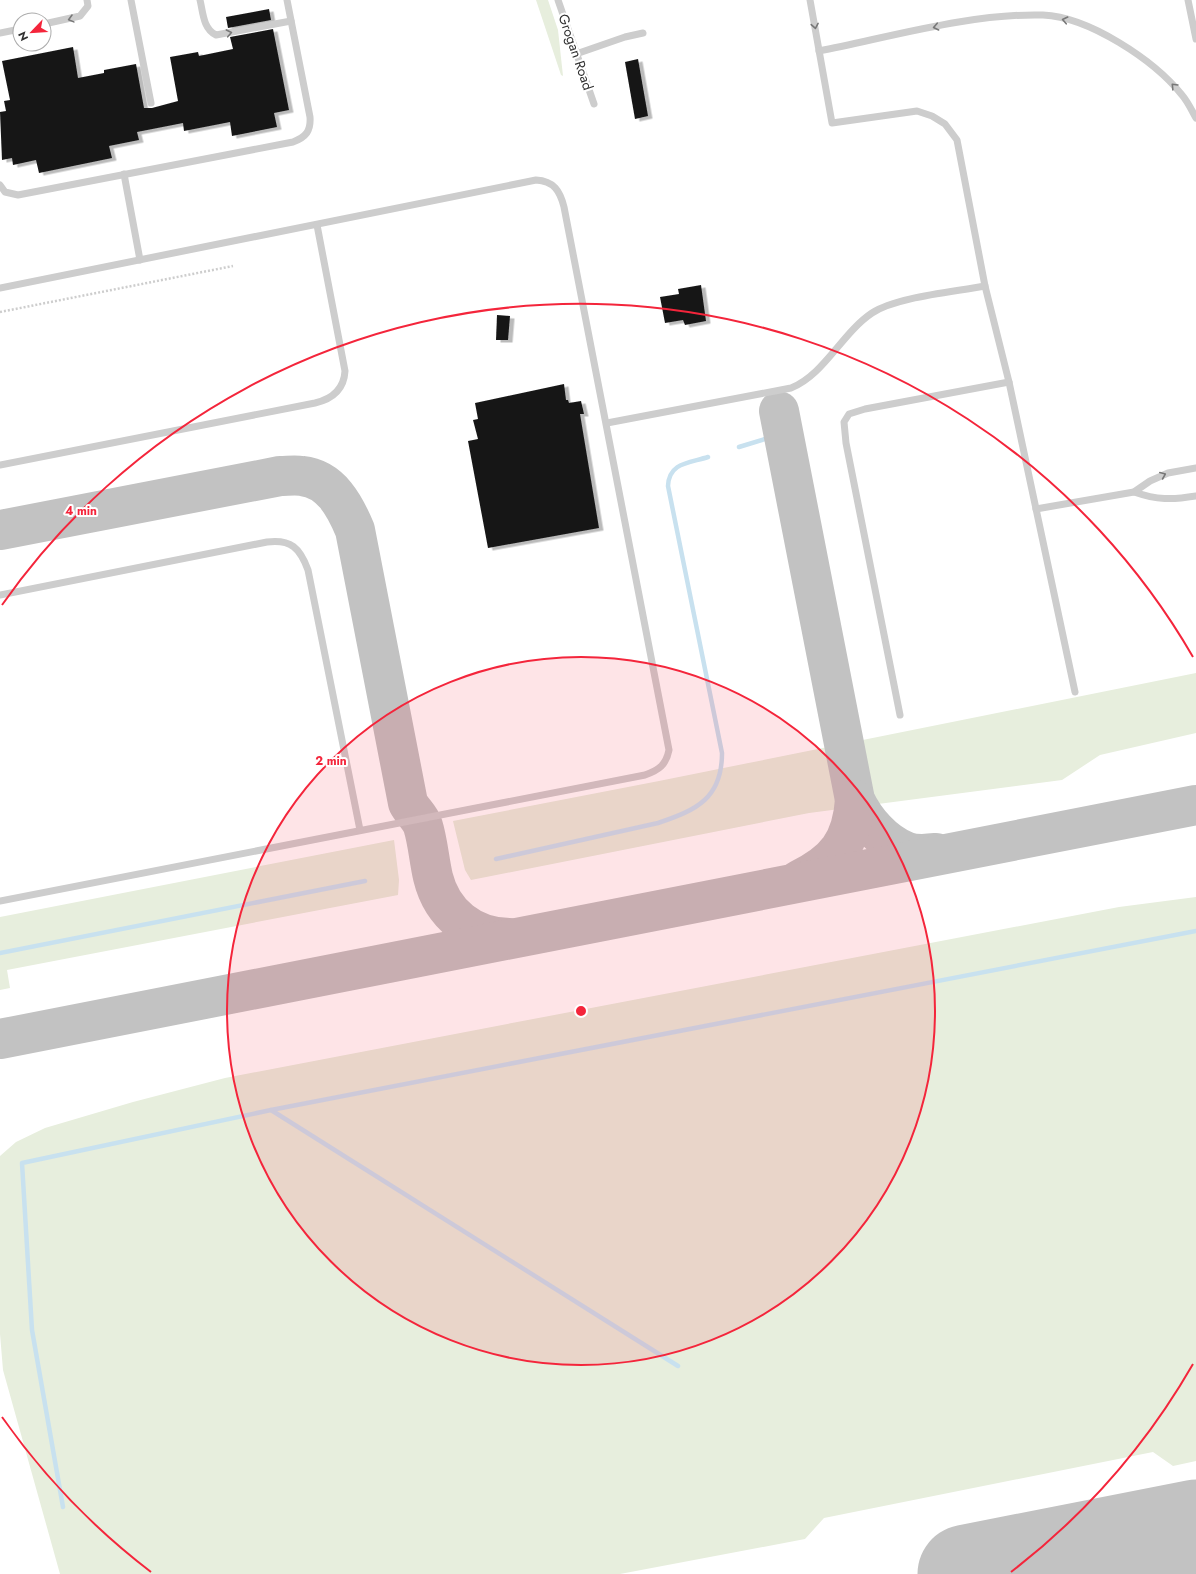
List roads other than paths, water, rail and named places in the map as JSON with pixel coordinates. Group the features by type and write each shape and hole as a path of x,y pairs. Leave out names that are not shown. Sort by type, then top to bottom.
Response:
{"lane":[{"path":"52,22 80,16 88,6 87,0"},
{"path":"131,0 151,103"},
{"path":"200,0 205,23 211,32 216,35 291,21"},
{"path":"0,185 5,192 18,195 293,142 307,134 310,126 310,117 287,0"},
{"name":"Grogan Road","path":"558,0 594,104"},
{"path":"810,0 832,123 917,112 932,116 945,124 957,140 985,286 1009,382 1075,692"},
{"path":"1188,0 1196,39"},
{"path":"819,51 956,23 1012,16 1045,15 1079,23 1124,44 1166,77 1182,95 1196,118"},
{"path":"0,33 12,31"},
{"path":"576,54 625,37 643,33"},
{"path":"124,174 140,260"},
{"path":"0,288 536,180 544,181 550,184 561,195 564,208 669,750 667,759 663,766 645,775 0,901"},
{"path":"0,465 315,404 329,398 340,389 345,371 317,225"},
{"path":"606,423 791,388 810,375 863,320 878,309 899,302 985,286"},
{"path":"900,715 846,442 844,422 849,414 866,409 1009,382"},
{"path":"1036,509 1134,492 1150,481 1168,473 1196,468"},
{"path":"1134,492 1153,498 1176,500 1196,496"},
{"path":"0,594 267,542 281,541 293,546 303,557 308,570 360,830"}],"waterway":[{"path":"739,447 765,439"},
{"path":"496,859 658,823 695,807 705,800 712,791 721,768 722,753 668,486 669,478 676,468 688,462 708,457"},
{"path":"0,953 365,881"},
{"path":"63,1507 32,1330 22,1163 271,1110 1196,931"},
{"path":"271,1110 678,1366"}]}
